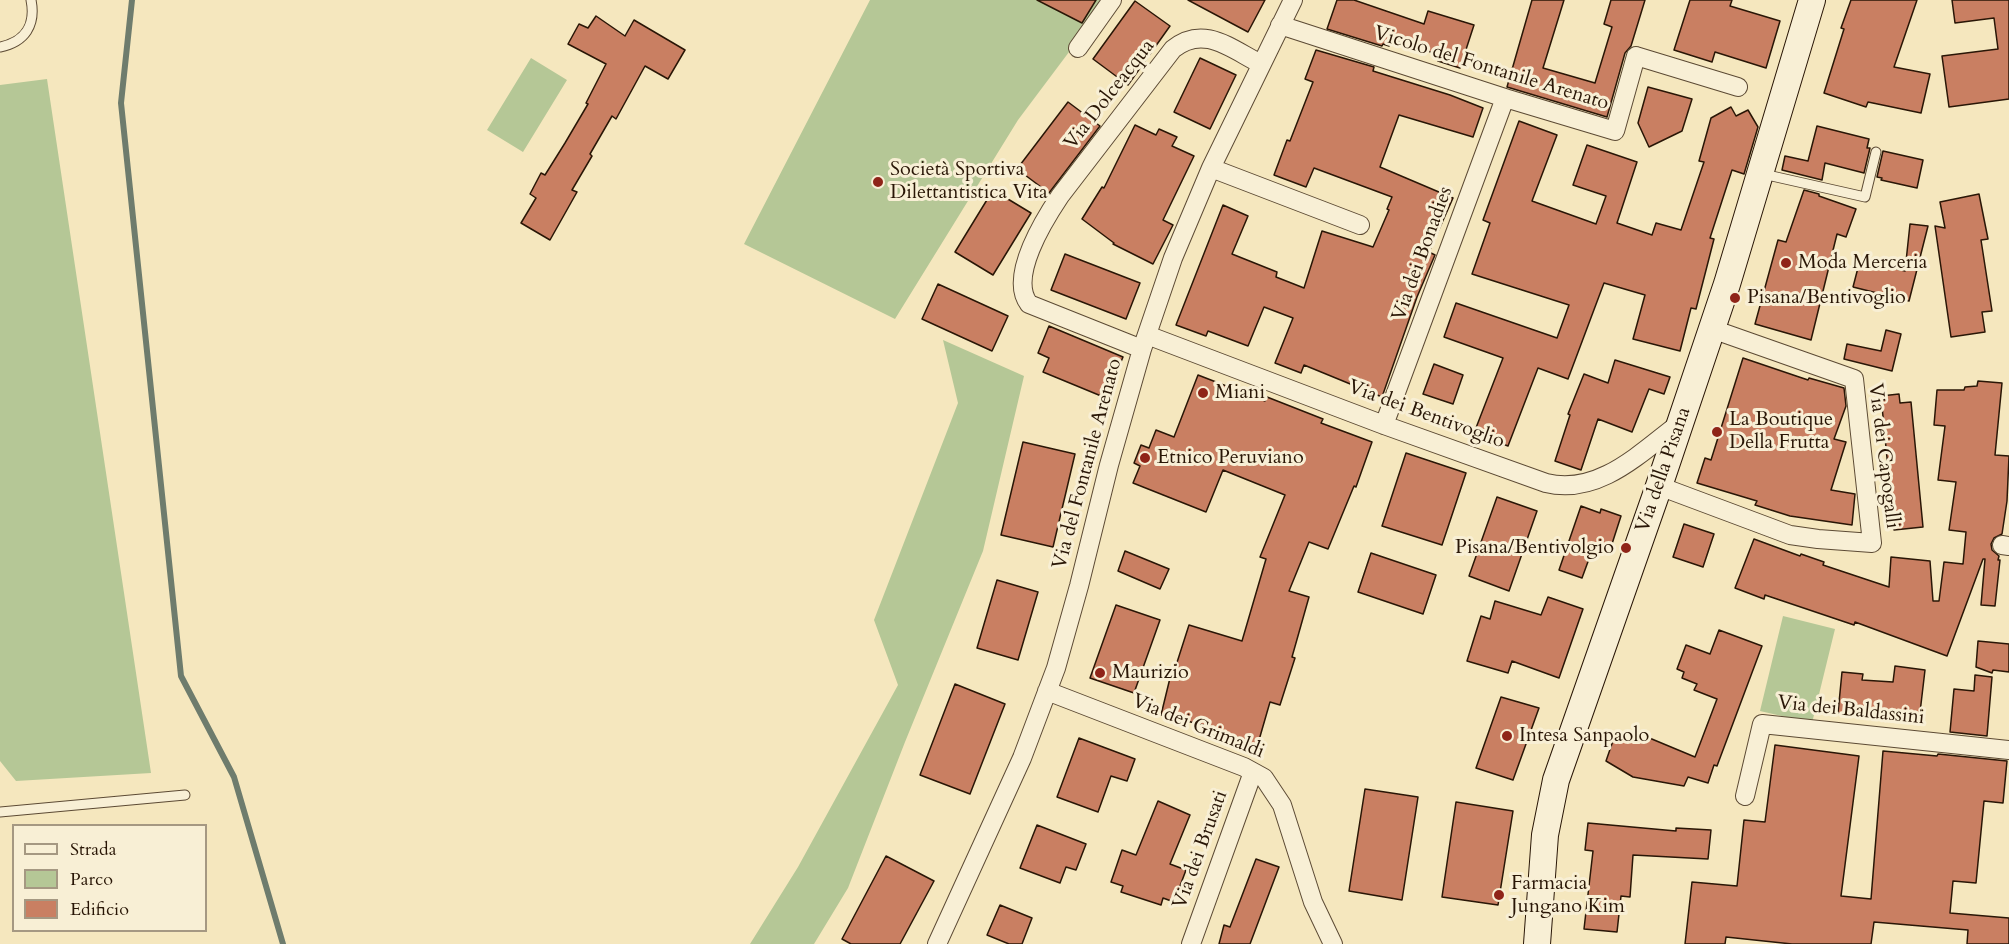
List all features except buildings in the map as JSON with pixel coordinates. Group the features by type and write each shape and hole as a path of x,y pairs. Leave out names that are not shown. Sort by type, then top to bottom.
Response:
{"main road":[{"name":"Via della Pisana","path":"1536,943 1544,846 1556,780 1712,329 1761,174 1812,0"}],"street":[{"path":"1078,48 1112,0"},
{"name":"Via del Fontanile Arenato","path":"937,944 1022,758 1056,668 1109,465 1145,342 1181,237 1260,64 1293,0"},
{"name":"Vicolo del Fontanile Arenato","path":"1280,26 1615,131 1636,56 1738,87"},
{"name":"Via Dolceacqua","path":"1145,342 1029,304 1023,295 1021,283 1027,259 1048,214 1060,196 1173,49 1187,40 1210,39 1260,64"},
{"name":"Via dei Bonadies","path":"1384,424 1505,98"},
{"path":"1211,168 1360,225"},
{"name":"Via dei Capogalli","path":"1659,486 1790,535 1872,543 1854,379 1712,329"},
{"name":"Via dei Bentivoglio","path":"1145,342 1384,424 1546,483 1576,486 1600,479 1680,423"},
{"name":"Via dei Grimaldi","path":"1047,691 1253,772 1270,785 1284,810 1313,902 1333,944"},
{"name":"Via dei Baldassini","path":"1745,796 1762,724 2009,750"},
{"name":"Via dei Brusati","path":"1191,944 1253,772"}],"lane":[{"path":"0,47 13,44 30,29 33,8 31,0"},
{"path":"1761,174 1865,197 1876,153"},
{"path":"0,812 185,795"}],"green space":[{"name":"Società Sportiva Dilettantistica Vita","path":"870,0 1108,0 1018,120 895,319 744,244"},
{"path":"531,58 567,80 523,152 487,130"},
{"path":"47,79 151,773 16,781 0,761 0,85"},
{"path":"943,340 1024,376 983,551 848,888 814,944 750,944 798,867 898,685 874,620 958,403"},
{"path":"1783,616 1835,629 1812,723 1760,711"}],"waterway":[{"path":"132,0 121,103 181,676 234,777 283,944"}],"place":[{"name":"Società Sportiva Dilettantistica Vita","path":"878,182"},
{"name":"Moda Merceria","path":"1786,263"},
{"name":"Pisana/Bentivoglio","path":"1735,298"},
{"name":"Miani","path":"1203,393"},
{"name":"La Boutique Della Frutta","path":"1717,432"},
{"name":"Etnico Peruviano","path":"1145,458"},
{"name":"Pisana/Bentivolgio","path":"1626,548"},
{"name":"Maurizio","path":"1100,673"},
{"name":"Intesa Sanpaolo","path":"1507,736"},
{"name":"Farmacia Jungano Kim","path":"1499,895"}]}
